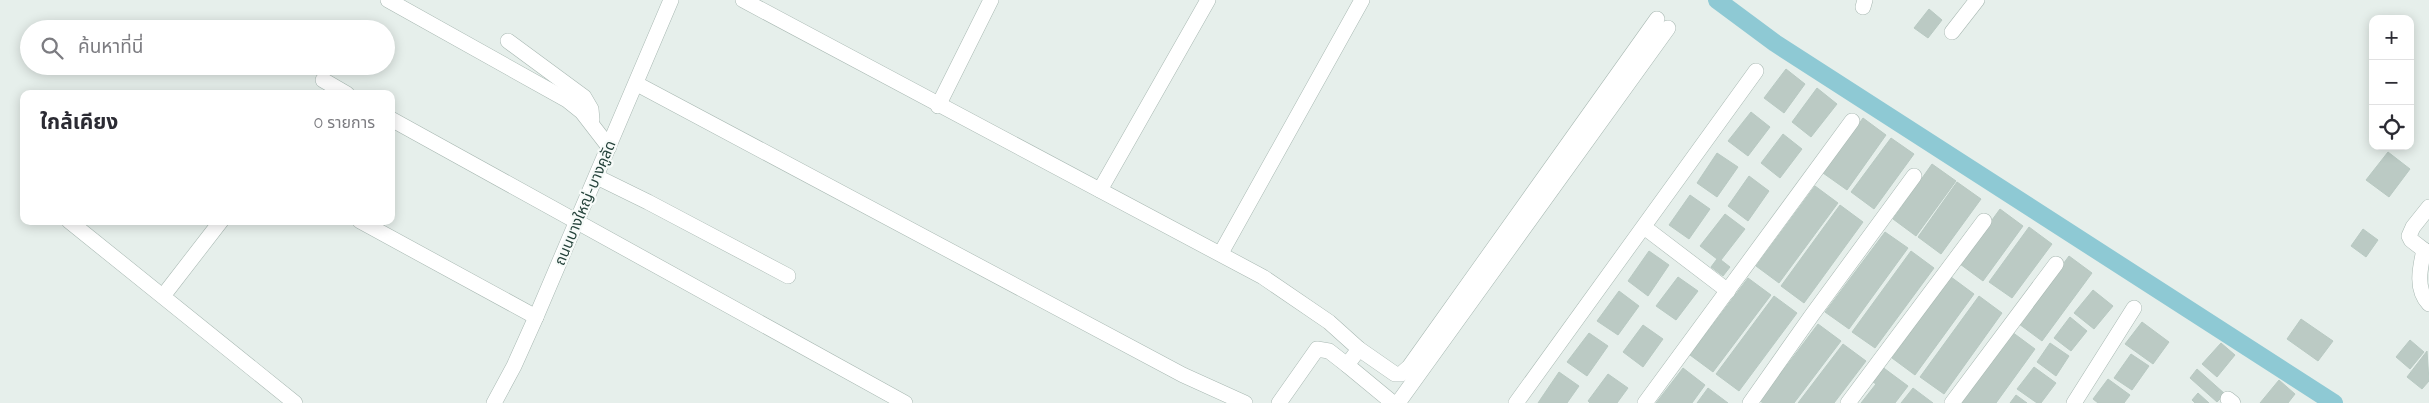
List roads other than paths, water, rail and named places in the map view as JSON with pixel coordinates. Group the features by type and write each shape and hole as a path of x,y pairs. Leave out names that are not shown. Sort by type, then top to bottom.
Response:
{"street":[{"path":"388,0 567,100 593,124 609,147"},
{"name":"ถนนบางใหญ่-บางคูลัด","path":"494,403 514,366 578,222 671,0"},
{"path":"742,0 938,106 1221,253 1263,277 1329,322 1359,349 1395,374 1401,374 1409,367 1663,23 1398,403"},
{"path":"938,106 992,0"},
{"path":"1100,190 1208,0"},
{"path":"1221,253 1362,0"},
{"path":"1952,32 1977,0"},
{"path":"508,41 584,97 591,109 593,124"},
{"path":"1516,403 1756,71"},
{"path":"323,80 340,90"},
{"path":"637,84 1182,375 1245,403"},
{"path":"395,121 905,403"},
{"path":"1644,403 1852,121"},
{"path":"1750,403 1914,176"},
{"path":"597,177 788,276"},
{"path":"2429,207 2413,227 2409,236 2411,240 2426,252 2419,271 2420,288 2429,304"},
{"path":"1848,403 1984,221"},
{"path":"76,225 295,403"},
{"path":"163,296 218,225"},
{"path":"367,225 536,317"},
{"path":"1644,227 1728,291"},
{"path":"1952,403 2056,264"},
{"path":"2074,403 2134,308"},
{"path":"1279,403 1317,349 1329,351 1393,403"},
{"path":"1347,365 1359,349"}],"waterway":[{"path":"1717,0 1775,43 2334,403"}]}
